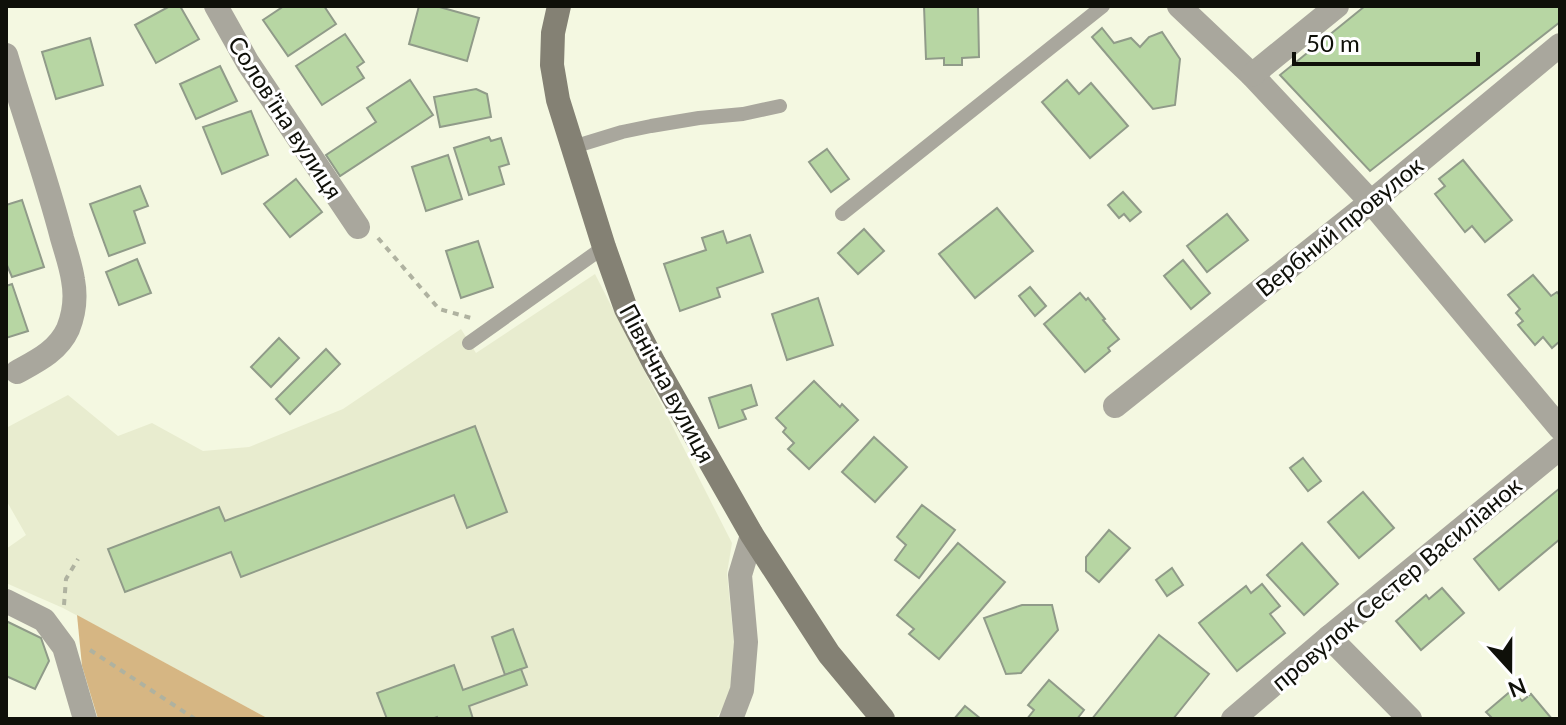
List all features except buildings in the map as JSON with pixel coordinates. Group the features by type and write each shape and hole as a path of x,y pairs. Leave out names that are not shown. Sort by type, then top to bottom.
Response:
{"street":[{"name":"Соловʼїна вулиця","path":"216,6 248,63 358,227"},
{"name":"Північна вулиця","path":"559,6 553,33 552,65 558,100 626,309 752,535 829,654 883,719"},
{"path":"1179,6 1252,75 1371,202 1560,428"},
{"path":"1252,75 1337,6"},
{"name":"Вербний провулок","path":"1115,406 1371,202 1560,45"},
{"path":"6,55 55,209 73,281 74,298 69,326 62,340 44,357 17,372"},
{"name":"провулок Сестер Василіанок","path":"1233,719 1560,448"},
{"path":"731,719 742,690 746,642 740,575 752,535"},
{"path":"6,601 44,620 64,647 85,719"},
{"path":"1329,637 1410,719"}],"lane":[{"path":"842,214 1103,6"},
{"path":"573,147 622,132 780,106"},
{"path":"469,343 604,247"}],"path":[{"path":"358,227 378,238 439,309 497,324"},
{"path":"44,620 63,608 66,579 78,559"},
{"path":"81,645 195,719"}],"shaded area":[{"path":"595,274 732,543 727,573 734,644 729,701 715,719 269,719 63,608 6,583 6,549 26,535 6,500 6,428 68,395 118,436 152,423 203,451 249,447 343,409 461,329 476,353"},
{"path":"77,615 269,719 98,719 82,666"}]}
